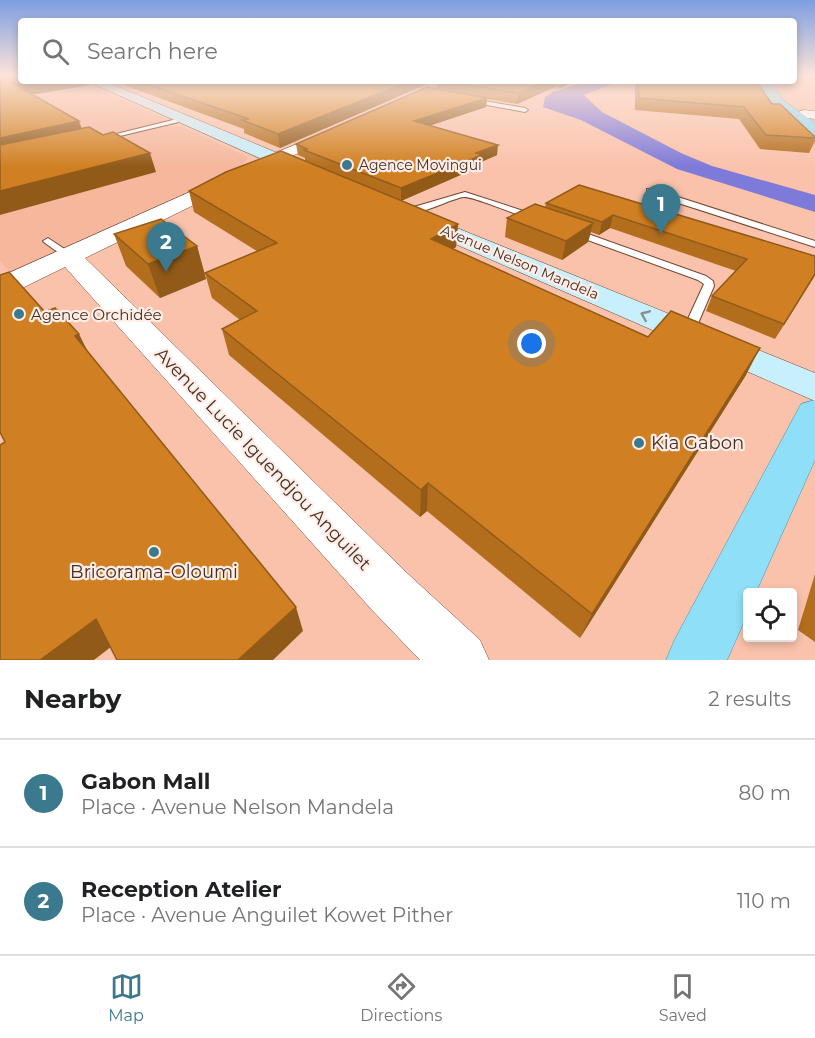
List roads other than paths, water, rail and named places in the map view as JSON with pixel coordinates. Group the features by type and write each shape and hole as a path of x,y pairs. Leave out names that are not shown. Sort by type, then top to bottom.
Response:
{"main road":[{"path":"149,106 181,120 258,167 338,185"},
{"path":"783,106 815,130"},
{"path":"795,106 811,117"},
{"name":"Avenue Nelson Mandela","path":"390,207 815,388"},
{"path":"696,660 815,415"}],"street":[{"path":"0,288 58,249 258,167 338,131"},
{"name":"Avenue Lucie Iguendjou Anguilet","path":"58,249 390,592 460,660"}],"lane":[{"path":"501,106 525,110"},
{"path":"95,140 181,120"},
{"path":"650,191 815,244"},
{"path":"390,207 418,209 465,194 540,219"},
{"path":"562,227 702,278 709,283 693,321 698,337"}],"place":[{"name":"Agence Movingui","path":"347,165"},
{"name":"Gabon Mall","path":"661,234"},
{"name":"Reception Atelier","path":"166,272"},
{"name":"Agence Orchidée","path":"19,314"},
{"name":"Kia Gabon","path":"639,443"},
{"name":"Bricorama-Oloumi","path":"154,552"}]}
